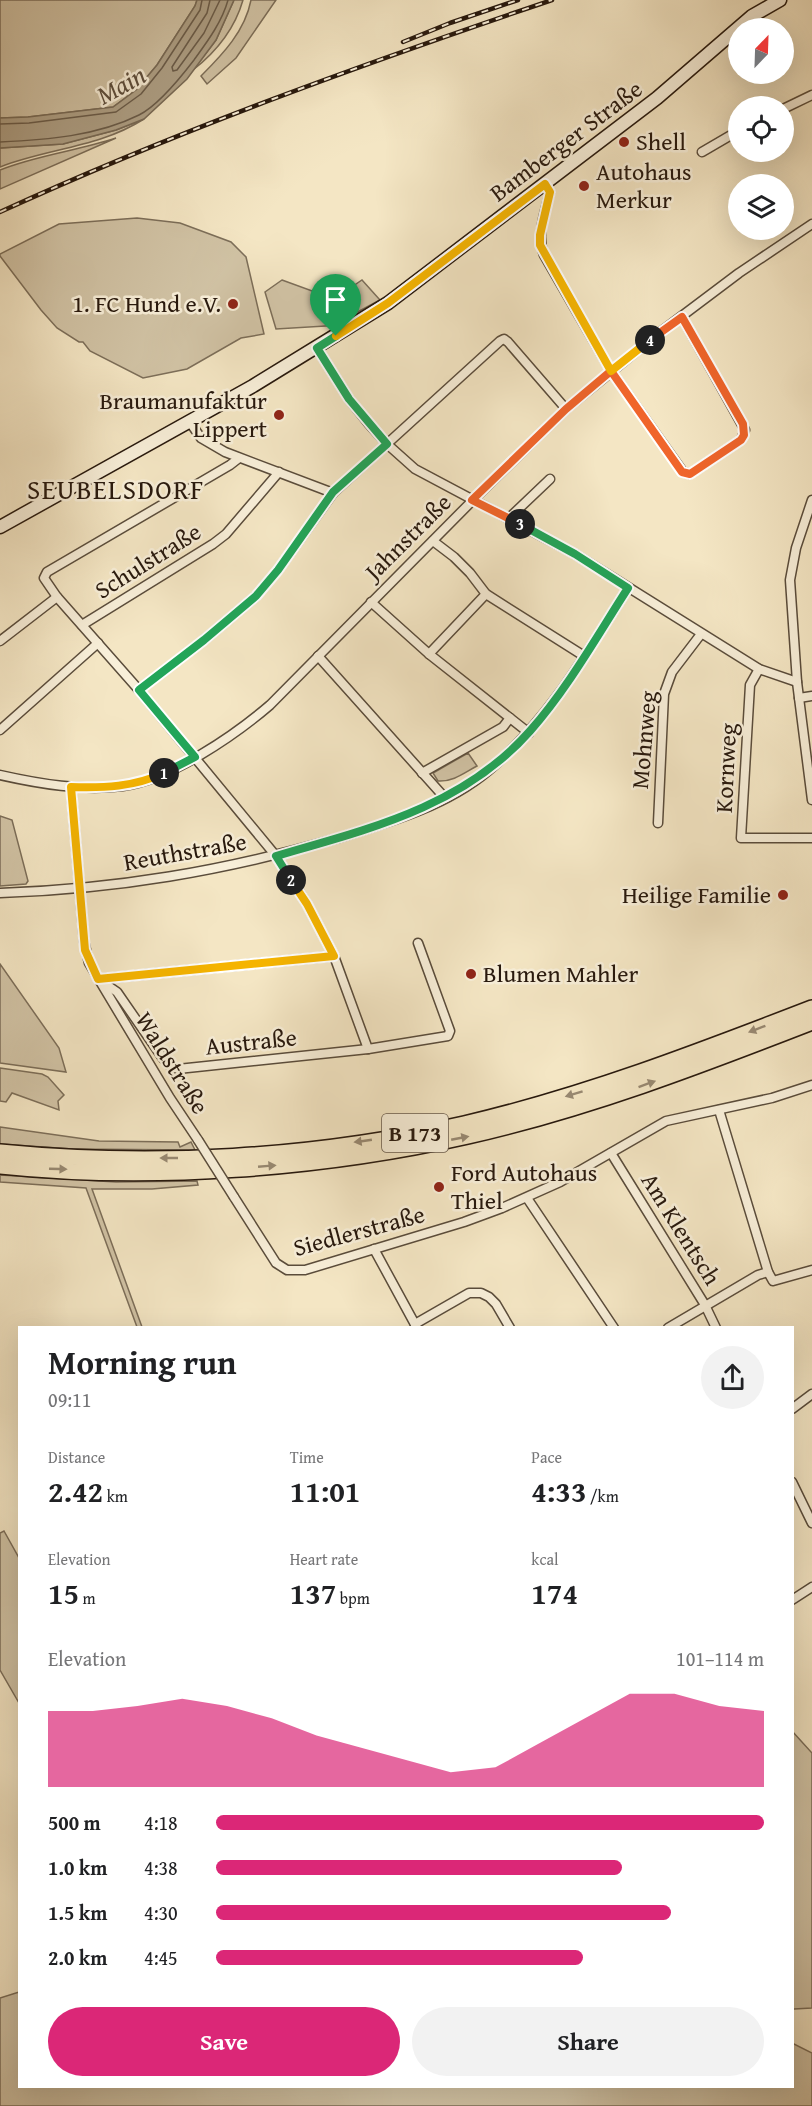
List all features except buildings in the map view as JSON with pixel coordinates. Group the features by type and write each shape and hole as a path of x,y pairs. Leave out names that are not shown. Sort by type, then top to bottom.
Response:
{"highway":[{"name":"B 173","path":"0,1152 111,1159 208,1158 273,1153 398,1136 463,1124 576,1093 696,1053 812,1008"},
{"name":"B 173","path":"0,1166 115,1172 209,1171 287,1164 405,1148 468,1136 581,1106 661,1079 812,1022"}],"street":[{"name":"Bamberger Straße","path":"0,527 317,348 388,303 657,98 752,16 780,0"},
{"path":"794,104 812,95"},
{"path":"702,152 728,137"},
{"path":"545,184 550,192 540,235 540,245 611,371 682,472 690,474 741,440 745,430 682,317"},
{"name":"Jahnstraße","path":"0,775 71,787 125,786 145,781 195,757 245,726 270,705 472,500 566,409 611,371 739,273 812,224"},
{"path":"139,690 256,596 278,570 333,492 500,340 504,339 566,409"},
{"path":"317,348 349,399 387,444 415,469 575,554 759,669 797,682"},
{"path":"189,421 201,438 225,452 333,492"},
{"path":"239,458 47,572 44,578 57,597 139,690 276,856 307,904 334,956 368,1049"},
{"name":"Schulstraße","path":"82,625 226,534 279,472"},
{"path":"509,518 549,479"},
{"path":"812,500 799,534 790,580 797,682 812,800"},
{"path":"433,541 454,557 486,594 584,656"},
{"name":"Reuthstraße","path":"0,893 79,889 169,878 276,856 405,816 445,798 486,772 529,733 555,700 628,588"},
{"path":"429,654 486,594"},
{"path":"0,641 57,597"},
{"path":"371,602 429,654 529,733"},
{"name":"Mohnweg","path":"658,823 664,694 672,672 701,634"},
{"path":"0,730 98,643"},
{"path":"318,656 445,798"},
{"name":"Kornweg","path":"759,669 750,685 741,838 812,838"},
{"path":"799,698 812,696"},
{"path":"422,773 503,727 510,718"},
{"name":"Waldstraße","path":"71,787 85,950 98,979 270,1256 283,1268"},
{"name":"Austraße","path":"98,979 117,992 162,1057 171,1067 178,1070 368,1049 448,1036 450,1031 418,943"},
{"path":"98,979 334,956"},
{"name":"Siedlerstraße","path":"283,1268 292,1271 305,1270 464,1222 527,1198 560,1182 666,1121 772,1098 812,1085"},
{"path":"719,1110 768,1272 773,1281 812,1270"},
{"name":"Am Klentsch","path":"611,1153 705,1305 715,1326"},
{"path":"527,1198 613,1326"},
{"path":"374,1249 416,1326 469,1293 481,1293 489,1297 496,1304 509,1326"},
{"path":"671,1326 758,1275 768,1272"},
{"path":"794,1408 812,1394"},
{"path":"794,1486 812,1523"},
{"path":"794,1599 812,1587"}],"shaded area":[{"path":"0,0 197,0 157,65 136,90 113,107 0,118"},
{"path":"234,0 243,0 230,30 217,47 193,70 216,40"},
{"path":"251,0 276,0 236,58 207,84 201,76 238,32"},
{"path":"144,119 127,129 91,142 0,167 0,148 63,144 116,130"},
{"path":"116,138 0,189 0,170 28,160"},
{"path":"137,218 180,223 231,242 246,257 264,334 241,338 187,369 143,378 90,351 83,342 79,342 57,328 0,256 59,224"},
{"path":"282,280 334,299 362,280 380,300 357,312 342,325 276,329 265,292"},
{"path":"468,753 477,766 454,779 438,781 433,773"},
{"path":"0,816 12,820 28,881 26,884 0,886"},
{"path":"0,964 59,1048 66,1072 0,1063"},
{"path":"0,1068 42,1074 48,1077 64,1095 58,1101 59,1110 12,1093 6,1102 0,1101"},
{"path":"0,1127 99,1141 178,1142 180,1147 191,1142 195,1150 73,1149 0,1144"},
{"path":"0,1175 116,1182 197,1181 198,1185 152,1189 92,1189 142,1326 137,1326 86,1188 0,1182"},
{"path":"4,1531 18,1556 18,1701 0,1670 0,1533"},
{"path":"794,1733 812,1753 812,2008 794,2009"},
{"path":"18,1992 18,2088 794,2088 794,2044 812,2053 812,2106 0,2106 0,1998"}],"water":[{"path":"197,0 234,0 216,40 187,79 144,119 116,130 63,144 0,148 0,118 113,107 136,90 157,65"}],"railway":[{"path":"403,42 518,0"},
{"path":"0,212 204,125 412,48 552,0"}],"place":[{"name":"Shell","path":"624,142"},
{"name":"Autohaus Merkur","path":"584,186"},
{"name":"1. FC Hund e.V.","path":"233,304"},
{"name":"Braumanufaktur Lippert","path":"279,415"},
{"name":"Heilige Familie","path":"783,895"},
{"name":"Blumen Mahler","path":"471,974"},
{"name":"Ford Autohaus Thiel","path":"439,1187"}],"district":[{"name":"SEUBELSDORF","path":"116,490"}],"route":[{"path":"336,336 317,348 349,399 387,444 333,492 278,570 256,596 139,690 195,757 145,781 125,786 71,787 85,950 98,979 334,956 307,904 276,856 405,816 445,798 486,772 529,733 555,700 628,588 575,554 472,500 566,409 611,371 682,472 686,474 690,474 741,440 744,435 743,424 682,317 611,371 540,245 540,235 550,192 545,184 449,259 388,303 336,336"}],"water label":[{"name":"Main","path":"121,85"}]}
